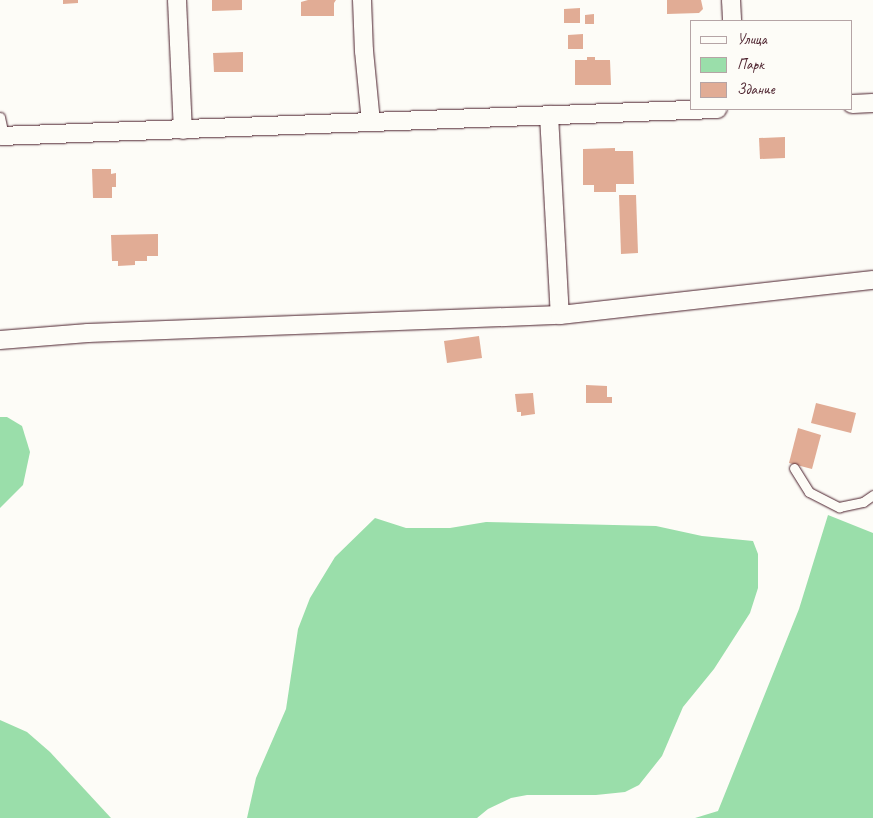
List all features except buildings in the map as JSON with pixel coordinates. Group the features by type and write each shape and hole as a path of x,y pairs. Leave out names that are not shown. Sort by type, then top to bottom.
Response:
{"street":[{"path":"177,0 184,130"},
{"path":"362,0 364,51 371,122"},
{"path":"731,0 732,20"},
{"path":"853,104 873,103"},
{"path":"2,136 690,110"},
{"path":"549,115 560,315"},
{"path":"0,340 88,333 560,315 873,280"}],"lane":[{"path":"0,117 2,136"},
{"path":"794,468 809,492 839,507 863,502 873,495"}],"green space":[{"path":"0,417 7,417 22,426 30,452 23,485 0,508"},
{"path":"828,515 873,533 873,818 695,818 718,811 799,609"},
{"path":"375,518 406,528 450,528 486,522 656,526 702,536 753,541 758,554 758,588 750,613 714,669 683,707 662,756 639,785 625,792 596,795 527,795 511,798 488,809 477,818 247,818 256,778 286,709 298,629 310,598 335,557"},
{"path":"0,720 27,732 50,752 111,818 0,818"}]}
